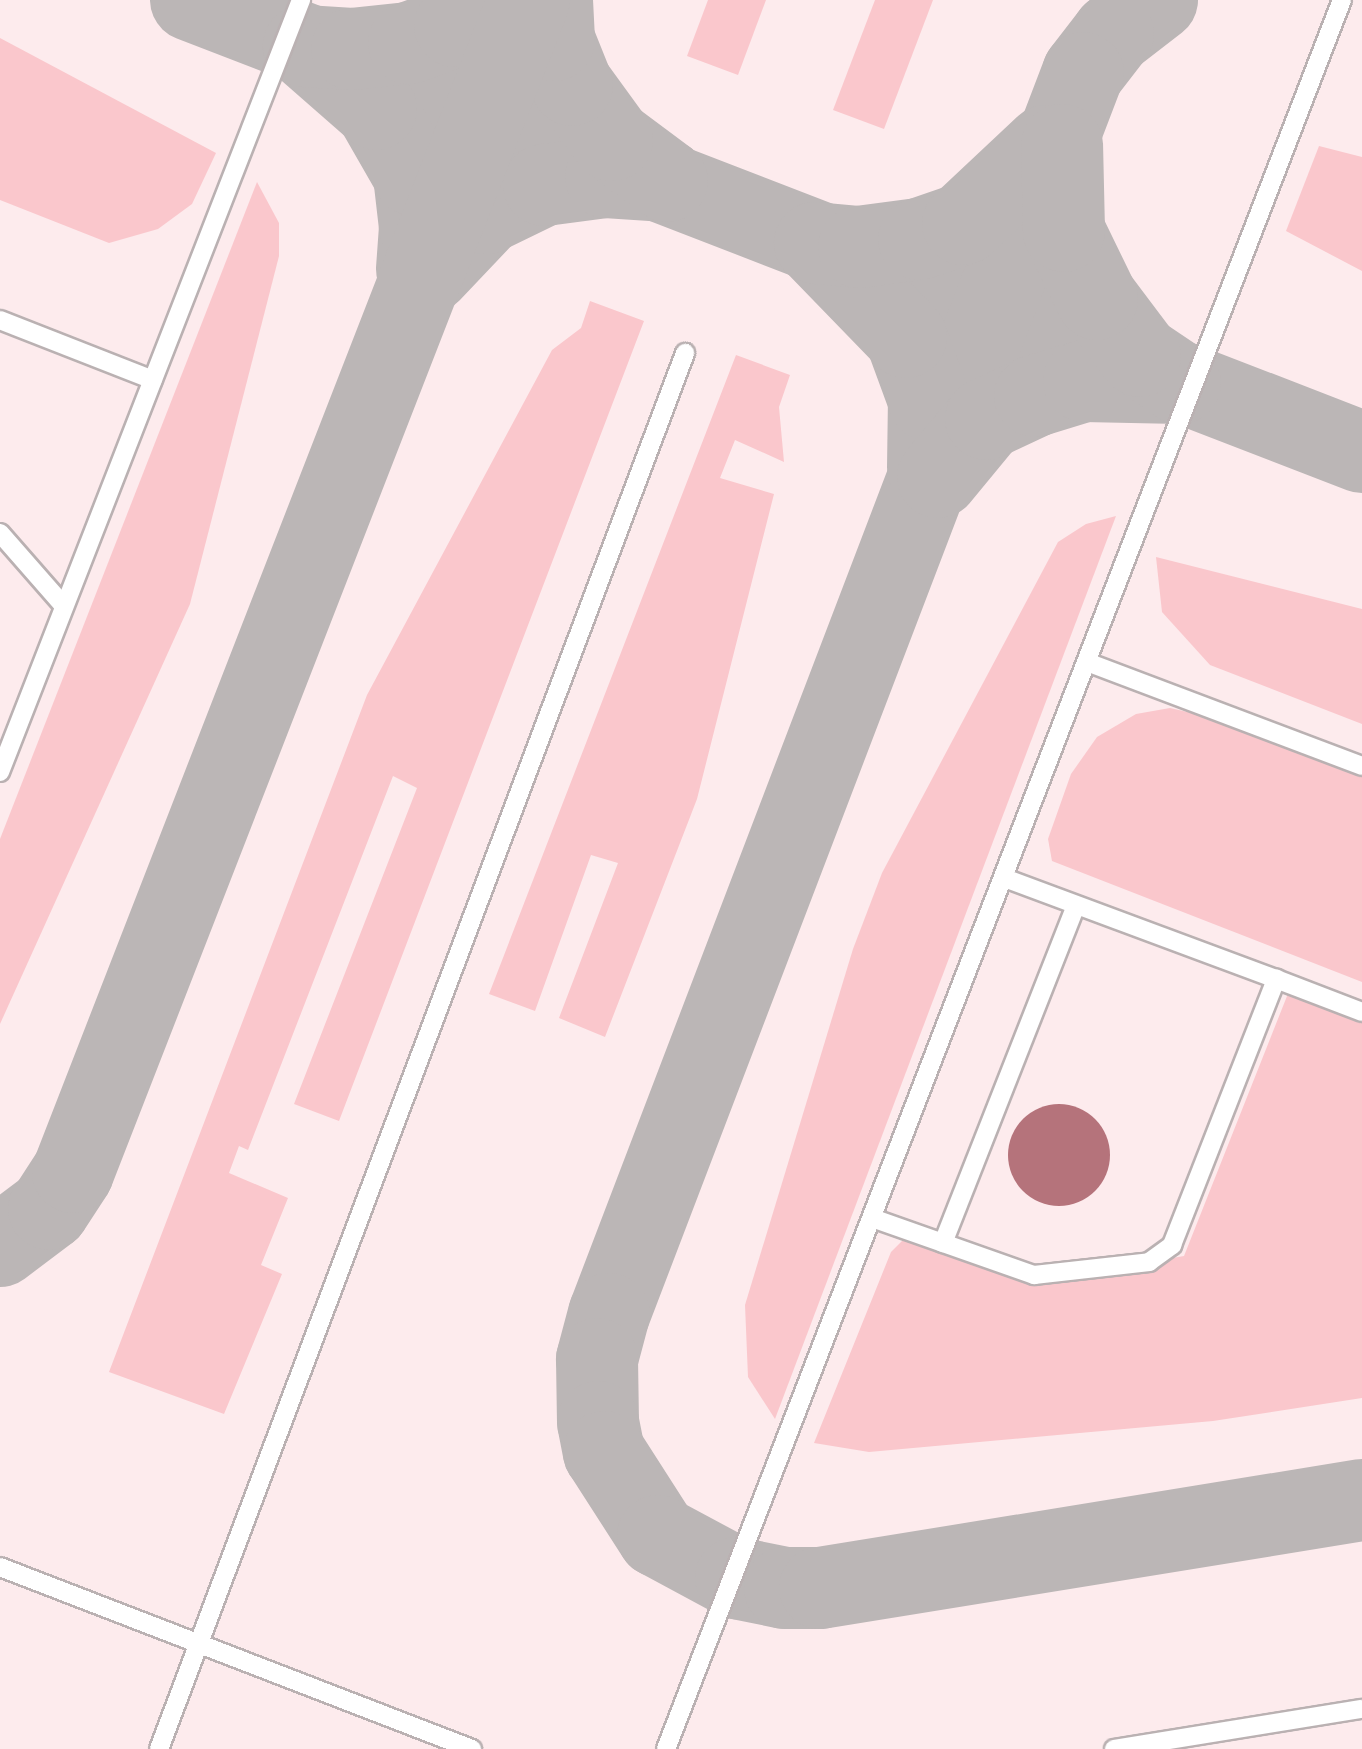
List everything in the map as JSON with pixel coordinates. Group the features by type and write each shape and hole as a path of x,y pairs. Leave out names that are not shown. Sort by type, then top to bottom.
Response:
{"lane":[{"path":"0,772 301,0"},
{"path":"666,1749 1005,878 1342,0"},
{"path":"0,320 153,380"},
{"path":"159,1749 203,1644 685,353"},
{"path":"0,533 64,607"},
{"path":"1087,662 1362,766"},
{"path":"1005,878 1362,1012"},
{"path":"943,1243 1076,906"},
{"path":"872,1218 1034,1275 1064,1276 1149,1262 1172,1245 1276,979"},
{"path":"0,1567 472,1749"},
{"path":"1114,1749 1362,1709"}],"shaded area":[{"path":"0,0 1362,0 1362,1749 0,1749"},
{"path":"708,0 766,0 738,75 687,56"},
{"path":"875,0 933,0 884,129 833,110"},
{"path":"0,38 216,153 192,204 158,229 109,243 0,200"},
{"path":"1319,146 1362,157 1362,271 1286,231"},
{"path":"257,182 279,223 279,256 190,604 0,1024 0,839"},
{"path":"590,301 644,321 339,1121 294,1104 417,788 393,776 248,1150 239,1146 229,1173 288,1198 261,1265 282,1274 224,1414 109,1372 367,695 552,350 581,328"},
{"path":"736,355 790,375 779,407 784,462 735,440 720,478 774,494 697,799 605,1037 559,1018 618,863 591,855 535,1011 489,994"},
{"path":"1116,516 775,1419 748,1377 745,1305 853,949 882,873 1058,542 1086,524"},
{"path":"1156,557 1362,609 1362,724 1210,665 1162,612"},
{"path":"1170,708 1218,719 1362,775 1362,982 1052,861 1048,839 1071,774 1097,737 1136,714"},
{"path":"1291,986 1362,1014 1362,1398 1213,1421 869,1452 814,1443 891,1252 907,1236 1039,1281 1184,1256"}],"building":[{"path":"1059,1104 1079,1107 1102,1126 1107,1135 1110,1155 1107,1175 1088,1198 1079,1203 1059,1206 1039,1203 1016,1184 1011,1175 1008,1155 1011,1135 1030,1112 1039,1107"}],"taxiway":[{"path":"191,0 1362,452"},
{"path":"417,269 420,227 414,175 376,109 304,46 352,49 409,43 455,26 490,0"},
{"path":"0,1246 49,1209 73,1172 529,0"},
{"path":"430,272 486,213 544,185 606,177 667,181 612,140 572,85 554,40 552,0"},
{"path":"1157,0 1113,34 1083,73 609,1314 597,1359 598,1422 604,1452 658,1536 736,1578 785,1588 820,1588 1362,1500"},
{"path":"938,477 986,419 1035,396 1084,381 1180,383 1140,356 1097,299 1064,231 1062,145"},
{"path":"928,468 929,400 906,337 815,243 859,247 919,239 963,224 1046,146"}]}
